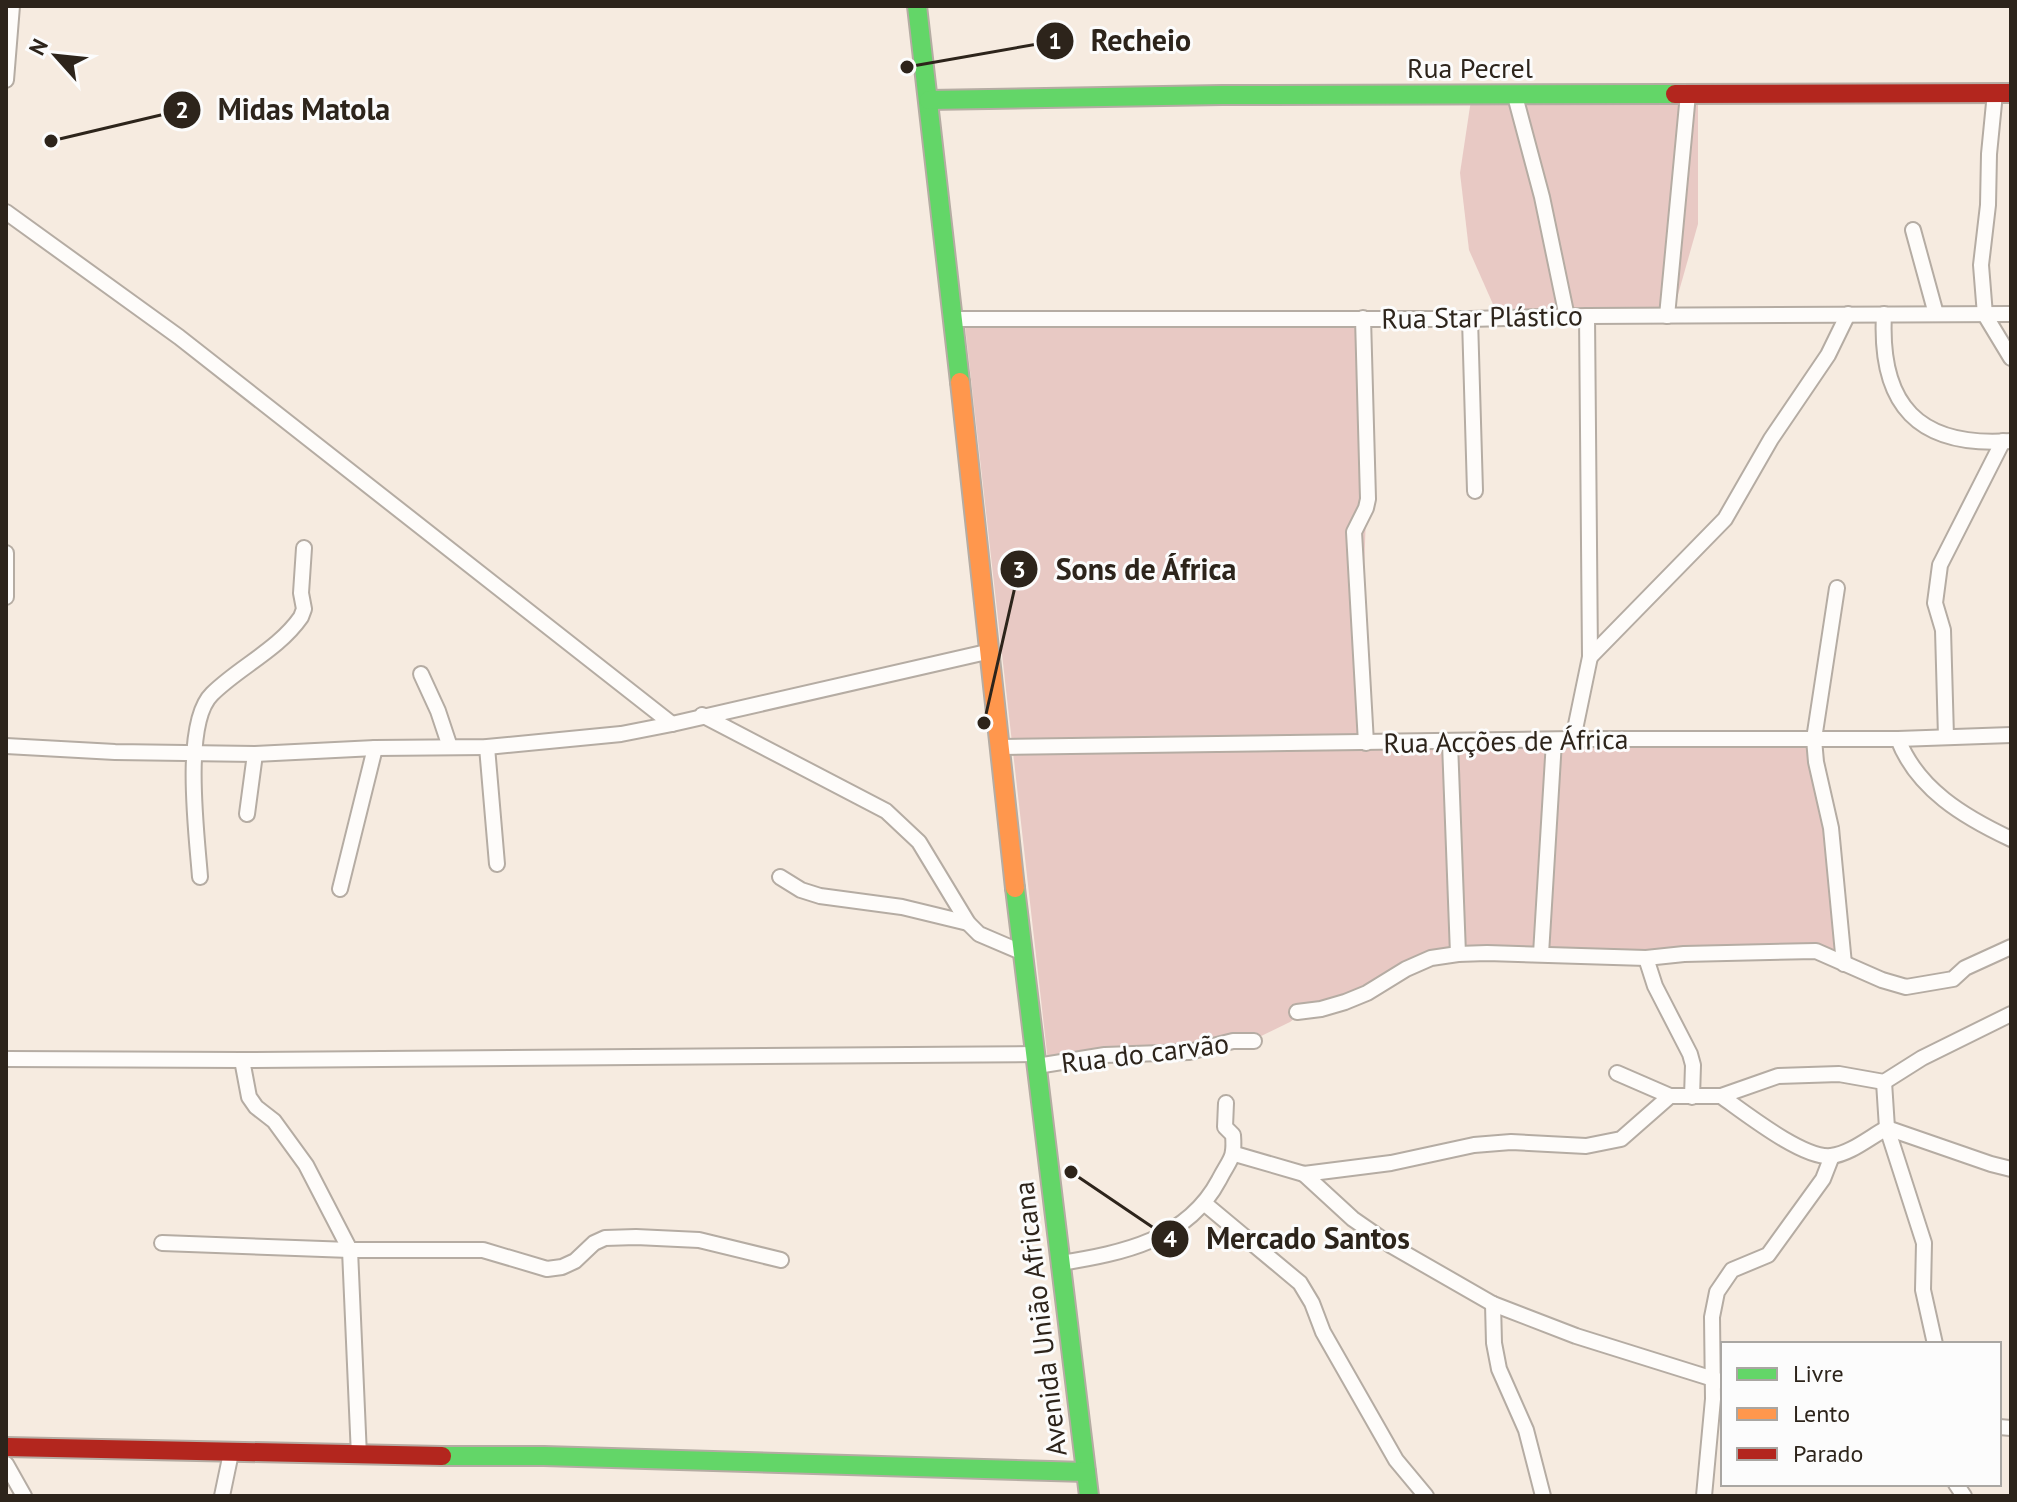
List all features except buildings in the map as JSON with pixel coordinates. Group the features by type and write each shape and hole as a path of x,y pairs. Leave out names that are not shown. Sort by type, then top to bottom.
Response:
{"street":[{"path":"6,80 12,6"},
{"name":"Avenida União Africana","path":"917,6 1002,747 1021,952 1089,1496"},
{"path":"2003,93 1989,154 1988,205 1981,265 1985,315 2011,358"},
{"name":"Rua Pecrel","path":"929,100 1222,95 2003,93"},
{"path":"1667,316 1688,94"},
{"path":"1515,96 1542,197 1567,317"},
{"path":"6,212 179,337 672,724"},
{"path":"1913,230 1936,314"},
{"path":"1590,657 1725,519 1771,439 1828,355 1848,314"},
{"path":"1884,314 1882,346 1885,364 1896,396 1908,413 1931,429 1962,441 2007,441 1940,565 1936,582 1935,603 1943,630 1946,737"},
{"name":"Rua Star Plástico","path":"953,319 1470,319 2011,314"},
{"path":"1573,739 1590,657 1587,316"},
{"path":"1363,318 1368,499 1354,532 1366,743"},
{"path":"1470,319 1475,491"},
{"path":"200,877 193,753 201,713 211,694 264,654 301,617 304,609 301,593 304,548"},
{"path":"6,553 6,597"},
{"path":"1837,588 1814,739 1831,828 1844,964"},
{"path":"6,746 255,754 487,747 621,734 991,651"},
{"path":"421,674 450,747"},
{"path":"702,715 871,803 901,822 936,867 968,923 979,934 1021,952"},
{"name":"Rua Acções de África","path":"1002,747 1573,739 1898,739 2011,735"},
{"path":"1898,739 1907,761 1937,794 1960,812 2011,839"},
{"path":"1541,954 1554,741"},
{"path":"1450,743 1458,954"},
{"path":"487,747 497,864"},
{"path":"340,889 375,748"},
{"path":"247,814 255,754"},
{"path":"780,877 801,890 820,896 902,907 968,923"},
{"path":"1297,1012 1345,1002 1431,958 1458,954 1646,958 1684,954 1816,951 1906,987 1953,979 1965,968 2011,947"},
{"path":"1646,958 1655,986 1690,1054 1693,1065 1692,1097"},
{"path":"1617,1073 1670,1096 1692,1097 1721,1096 1778,1076 1839,1074 1884,1082 1922,1058 2011,1014"},
{"name":"Rua do carvão","path":"6,1059 1036,1060 1189,1052 1233,1041 1254,1041"},
{"path":"242,1060 249,1097 274,1121 306,1165 350,1250 359,1456"},
{"path":"1884,1082 1887,1128 1924,1243 1923,1290 1935,1342"},
{"path":"1235,1154 1304,1174 1391,1163 1474,1145 1511,1142 1586,1146 1609,1143 1621,1139 1670,1096"},
{"path":"1721,1096 1772,1132 1818,1155 1832,1156 1887,1128 2011,1169"},
{"path":"1061,1263 1118,1254 1148,1243 1171,1231 1204,1203 1235,1154 1233,1135 1225,1127 1226,1103"},
{"path":"1704,1496 1718,1381 1712,1317 1717,1292 1732,1270 1768,1255 1823,1179 1832,1156"},
{"path":"1304,1174 1353,1219 1392,1246 1493,1304 1576,1336 1718,1381"},
{"path":"1204,1203 1300,1283 1323,1332 1396,1460 1426,1496"},
{"path":"162,1243 350,1250 483,1250 547,1269 575,1261 594,1243 605,1238 636,1237 699,1240 781,1260"},
{"path":"1493,1304 1494,1343 1499,1369 1526,1430 1543,1496"},
{"path":"6,1447 359,1456 544,1456 1086,1472"},
{"path":"222,1496 231,1453"},
{"path":"6,1464 24,1496"}],"shaded area":[{"path":"1698,97 1698,224 1670,323 1496,311 1469,250 1460,173 1471,100"},
{"path":"1352,312 1372,338 1359,720 1361,738 1822,744 1843,870 1839,958 1442,959 1300,1014 1257,1038 1048,1062 965,326"}],"traffic: fast":[{"path":"917,6 960,382"},
{"path":"929,100 1222,95 1675,94"},
{"path":"1015,888 1089,1496"},
{"path":"442,1456 544,1456 1086,1472"}],"traffic: slow":[{"path":"960,382 1015,888"}],"traffic: jam":[{"path":"1675,94 2011,93"},
{"path":"6,1447 442,1456"}],"place":[{"name":"Recheio","path":"907,67"},
{"name":"Midas Matola","path":"51,141"},
{"name":"Sons de África","path":"984,723"},
{"name":"Mercado Santos","path":"1071,1172"}]}
